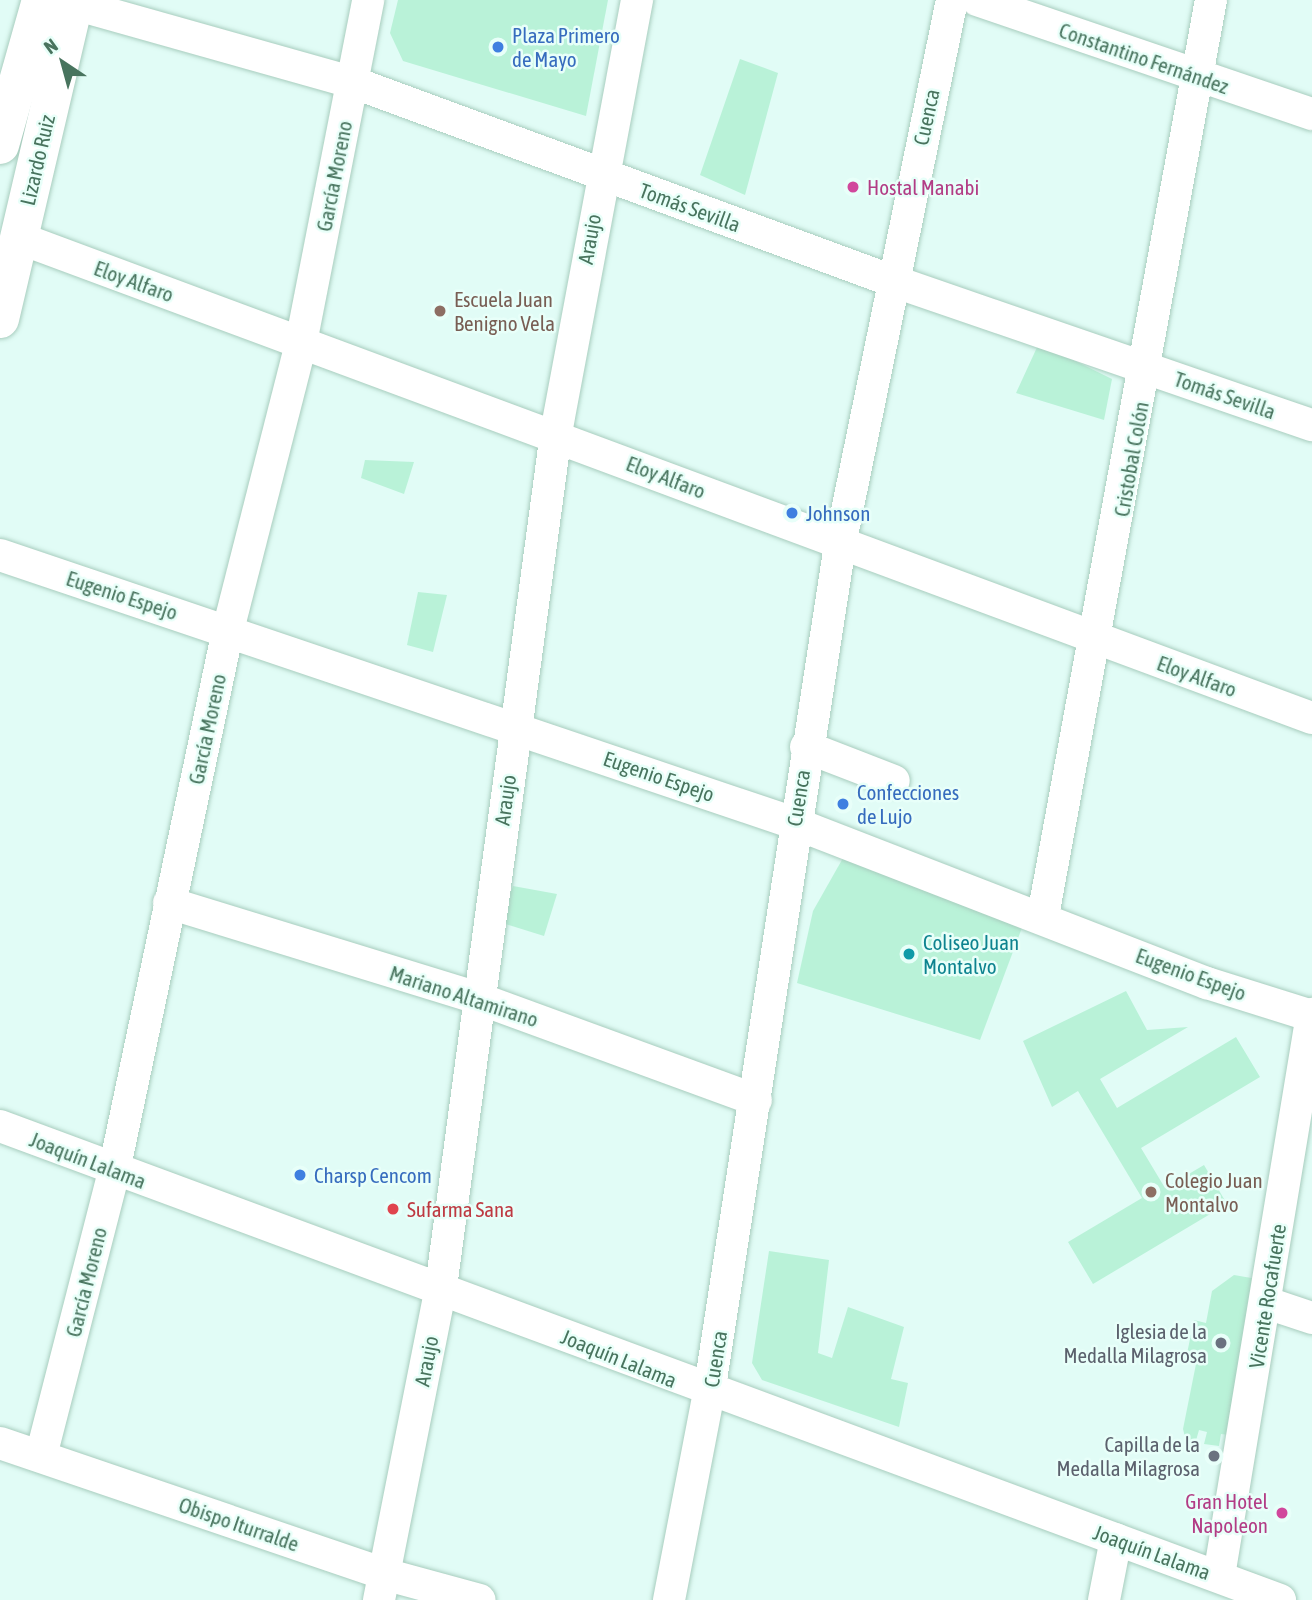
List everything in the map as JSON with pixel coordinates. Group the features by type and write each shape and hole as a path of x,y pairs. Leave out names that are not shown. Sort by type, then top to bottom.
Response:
{"main road":[{"name":"Lizardo Ruiz","path":"0,145 64,1"},
{"name":"Lizardo Ruiz","path":"0,319 19,238 64,1"}],"street":[{"name":"García Moreno","path":"41,1456 114,1171 228,630 301,343 368,0"},
{"name":"Araujo","path":"382,1587 441,1287 477,998 556,433 600,175 637,0"},
{"name":"Cuenca","path":"669,1600 709,1393 756,1100 794,823 840,545 890,280 952,0"},
{"name":"Constantino Fernández","path":"977,0 1312,114"},
{"name":"Cristobal Colón","path":"1043,916 1098,640 1211,0"},
{"name":"Tomás Sevilla","path":"64,1 352,82 890,280 1312,425"},
{"name":"Eloy Alfaro","path":"19,238 301,343 556,433 840,545 1312,718"},
{"name":"Eugenio Espejo","path":"0,555 516,726 794,823 1043,916 1207,983 1312,1016"},
{"path":"806,747 894,781"},
{"name":"Mariano Altamirano","path":"169,902 477,998 756,1100"},
{"name":"Vicente Rocafuerte","path":"1219,1576 1267,1303 1312,1016"},
{"name":"Joaquín Lalama","path":"0,1126 114,1171 441,1287 709,1393 1280,1600"},
{"path":"1267,1303 1312,1318"},
{"name":"Obispo Iturralde","path":"0,1443 41,1456 382,1587 480,1600"},
{"path":"1104,1600 1116,1539"}],"building":[{"name":"Plaza Primero de Mayo","path":"398,0 608,0 586,116 403,61 390,33"},
{"path":"740,59 778,73 745,195 700,175"},
{"path":"1039,343 1112,379 1104,420 1016,393"},
{"path":"365,460 414,462 404,494 361,478"},
{"path":"418,592 447,595 433,652 407,645"},
{"name":"Coliseo Juan Montalvo","path":"843,858 1023,925 980,1040 797,983 813,911"},
{"path":"513,886 557,894 544,936 499,922"},
{"path":"1126,991 1147,1030 1188,1027 1100,1079 1117,1108 1236,1037 1260,1077 1141,1148 1165,1188 1204,1165 1227,1204 1093,1284 1068,1242 1142,1198 1078,1091 1052,1107 1023,1041"},
{"path":"769,1251 829,1260 818,1353 832,1358 848,1307 904,1327 891,1379 908,1383 899,1427 762,1380 752,1363"},
{"name":"Iglesia de la Medalla Milagrosa","path":"1234,1275 1257,1279 1237,1436 1221,1434 1219,1446 1204,1444 1207,1432 1199,1430 1195,1444 1186,1441 1183,1429 1196,1364 1185,1363 1194,1320 1206,1323 1212,1291"}],"place":[{"name":"Plaza Primero de Mayo","path":"498,47"},
{"name":"Hostal Manabi","path":"853,187"},
{"name":"Escuela Juan Benigno Vela","path":"440,311"},
{"name":"Johnson","path":"792,513"},
{"name":"Confecciones de Lujo","path":"843,804"},
{"name":"Coliseo Juan Montalvo","path":"909,954"},
{"name":"Charsp Cencom","path":"300,1175"},
{"name":"Colegio Juan Montalvo","path":"1151,1192"},
{"name":"Sufarma Sana","path":"393,1209"},
{"name":"Iglesia de la Medalla Milagrosa","path":"1221,1343"},
{"name":"Capilla de la Medalla Milagrosa","path":"1214,1456"},
{"name":"Gran Hotel Napoleon","path":"1282,1513"}]}
